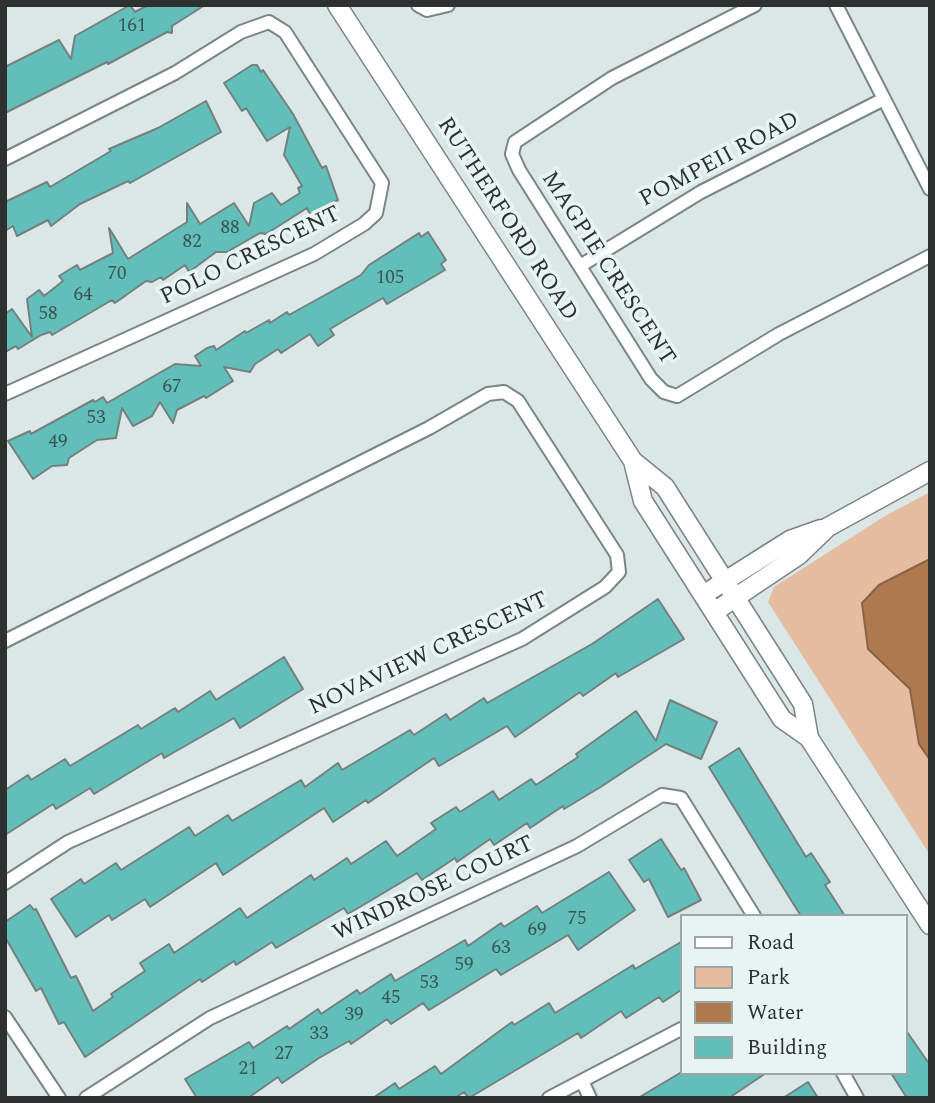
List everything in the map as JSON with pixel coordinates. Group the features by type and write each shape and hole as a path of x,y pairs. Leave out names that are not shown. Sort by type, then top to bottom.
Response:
{"main road":[{"name":"RUTHERFORD ROAD","path":"337,5 633,461 665,487 736,597 803,704 809,738"},
{"name":"RUTHERFORD ROAD","path":"633,461 643,501 782,719 809,738 930,925"},
{"path":"703,595 790,540 828,527 930,471"},
{"path":"714,612 799,555 828,527"}],"street":[{"path":"418,5 427,9 448,5"},
{"name":"MAGPIE CRESCENT","path":"755,5 612,78 515,142 512,154 519,170 651,379 664,392 677,396 779,334 930,256"},
{"path":"836,5 930,189"},
{"name":"POLO CRESCENT","path":"5,159 176,73 242,32 269,22 285,32 382,183 376,213 364,224 314,254 5,394"},
{"name":"POMPEII ROAD","path":"580,266 701,192 884,99"},
{"name":"NOVAVIEW CRESCENT","path":"5,641 391,447 488,394 504,392 518,401 617,555 619,572 605,587 522,639 68,842 5,883"},
{"name":"WINDROSE COURT","path":"86,1098 210,1018 577,846 662,795 681,798 753,914"},
{"path":"6,1019 59,1098"},
{"path":"549,1098 680,1030"},
{"path":"844,1075 857,1098"},
{"path":"582,1082 590,1098"}],"green space":[{"path":"930,492 930,855 768,602 774,587 885,516"}],"water":[{"path":"930,559 930,760 919,744 910,689 868,649 862,603 879,585"}],"building":[{"path":"130,5 135,12 148,5 205,5 172,26 172,33 167,32 108,64 107,62 5,113 5,67 59,40 71,59 75,36"},
{"path":"252,65 257,65 261,72 263,70 293,114 322,168 326,166 338,200 310,214 307,208 266,234 260,233 227,252 216,252 189,272 185,265 163,280 161,277 152,282 146,281 115,303 112,300 52,335 50,332 41,335 18,349 16,346 5,352 5,314 12,309 32,337 27,299 39,290 44,296 63,281 59,276 77,265 80,270 113,253 109,228 128,259 187,222 187,203 200,224 234,203 249,226 254,203 272,193 281,205 300,193 298,188 302,186 284,155 290,127 267,141 246,108 242,111 224,83"},
{"path":"206,101 221,132 130,183 128,181 80,204 51,226 48,220 17,236 13,226 5,231 5,202 47,182 50,187 111,151 109,149 158,128"},
{"path":"428,232 446,260 441,264 445,270 387,304 383,298 330,329 334,335 318,346 310,334 281,353 278,349 255,364 250,372 224,367 233,381 206,398 204,396 177,410 173,423 160,402 152,416 133,426 122,408 116,438 97,440 69,458 67,465 52,466 33,479 8,441 30,431 31,434 93,400 95,402 103,397 107,403 175,364 201,366 195,356 207,348 214,346 216,350 245,331 246,333 269,320 270,323 287,312 289,315 361,275 369,265 419,233 421,237"},
{"path":"658,599 684,639 618,677 616,673 583,696 580,692 515,737 507,726 439,766 434,758 368,803 366,800 333,822 324,808 223,875 216,863 150,907 145,899 112,920 109,915 76,937 51,899 81,879 84,884 116,863 121,870 189,827 195,836 228,815 232,821 301,780 305,787 338,763 342,770 410,730 414,735 446,714 450,720 484,698 487,703 592,644"},
{"path":"284,657 303,689 240,728 234,718 164,758 162,753 94,794 90,788 56,809 53,804 5,835 5,790 28,775 31,780 65,759 70,766 138,725 141,729 175,708 178,712 210,691 216,700"},
{"path":"670,700 717,722 701,759 666,744 599,788 564,809 563,806 530,828 527,823 494,845 490,839 457,862 455,858 422,880 417,873 348,914 344,908 276,948 272,942 236,965 234,961 202,982 200,979 85,1057 64,1022 59,1024 41,988 36,991 5,937 5,922 30,905 36,909 71,978 76,976 93,1011 113,997 111,994 145,971 140,963 169,944 174,953 240,908 247,918 311,875 314,880 347,858 351,864 386,841 397,856 436,829 431,823 456,807 460,812 493,791 499,800 531,779 536,785 578,757 576,754 636,711 656,741"},
{"path":"739,748 806,857 811,853 830,882 825,885 844,914 800,914 709,767"},
{"path":"661,839 681,870 684,868 701,900 668,917 649,879 644,882 629,860"},
{"path":"609,872 635,910 578,950 568,935 501,975 496,969 429,1010 423,1003 391,1024 387,1019 351,1044 349,1041 282,1083 278,1077 248,1098 197,1098 185,1079 249,1042 253,1048 287,1026 289,1029 318,1009 321,1014 357,990 360,994 391,974 395,981 465,940 468,946 501,923 504,927 537,906 542,913"},
{"path":"680,943 680,991 663,1002 659,997 626,1018 621,1011 581,1038 578,1033 469,1098 464,1092 455,1098 373,1098 395,1083 399,1089 435,1066 441,1074 512,1022 514,1025 549,1003 555,1013 633,965 635,969"},
{"path":"907,1032 930,1065 930,1098 907,1098 892,1075 907,1075"},
{"path":"680,1073 763,1075 729,1098 638,1098"},
{"path":"808,1082 818,1098 783,1098"}]}
